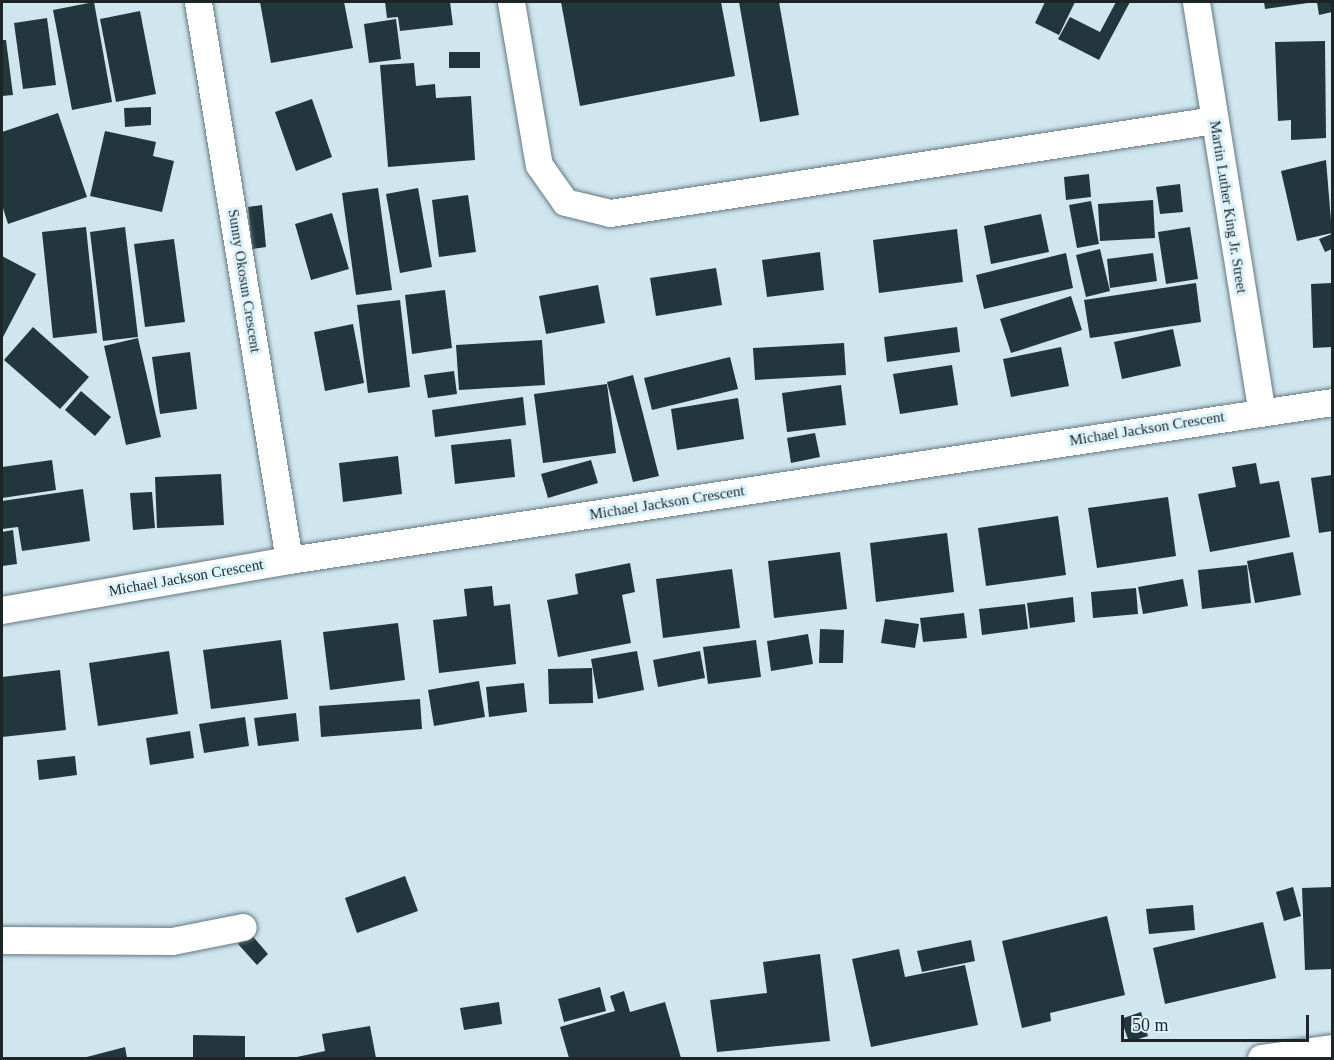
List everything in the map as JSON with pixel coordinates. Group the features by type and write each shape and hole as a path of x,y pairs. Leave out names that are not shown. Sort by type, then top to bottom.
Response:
{"street":[{"name":"Sunny Okosun Crescent","path":"198,2 289,560"},
{"path":"511,2 539,165 565,202 610,213 1214,120"},
{"name":"Martin Luther King Jr. Street","path":"1196,2 1262,412"},
{"name":"Michael Jackson Crescent","path":"2,610 289,560 1332,402"},
{"path":"2,940 172,941 243,927"},
{"path":"1262,1059 1332,1048"}],"building":[{"path":"94,2 112,102 72,110 53,10"},
{"path":"260,2 344,2 353,48 271,63"},
{"path":"385,2 450,2 453,25 400,31 398,17 387,18"},
{"path":"561,2 721,2 735,76 580,106"},
{"path":"739,2 779,2 799,115 760,122"},
{"path":"1045,2 1075,2 1059,35 1035,23"},
{"path":"1116,2 1130,2 1099,60 1058,39 1070,17 1100,32"},
{"path":"1264,2 1308,2 1308,3 1265,9"},
{"path":"1317,2 1332,2 1332,12 1319,15"},
{"path":"140,11 156,94 116,102 100,19"},
{"path":"47,18 56,85 23,89 14,23"},
{"path":"396,19 401,59 369,63 364,24"},
{"path":"2,40 6,40 13,95 2,96"},
{"path":"1325,41 1326,138 1291,140 1291,120 1278,121 1275,42"},
{"path":"449,52 480,52 480,68 449,68"},
{"path":"414,63 416,86 435,84 436,98 471,96 475,160 388,167 380,65"},
{"path":"312,99 332,157 296,171 275,112"},
{"path":"151,107 151,125 125,127 124,108"},
{"path":"58,113 87,197 8,224 2,205 2,132"},
{"path":"105,131 156,142 153,156 174,161 162,212 90,196"},
{"path":"1326,160 1332,233 1297,241 1281,171"},
{"path":"1089,174 1091,197 1066,200 1064,177"},
{"path":"1180,184 1183,212 1160,214 1156,187"},
{"path":"378,188 392,290 356,295 342,193"},
{"path":"418,188 432,267 400,273 386,194"},
{"path":"468,195 476,252 439,257 432,200"},
{"path":"1153,200 1155,238 1100,241 1098,204"},
{"path":"1091,201 1099,244 1077,248 1069,205"},
{"path":"262,205 266,247 252,249 248,207"},
{"path":"332,213 349,269 311,280 295,224"},
{"path":"1041,214 1049,252 991,264 984,226"},
{"path":"86,227 97,333 53,338 42,232"},
{"path":"125,227 138,337 103,341 90,232"},
{"path":"1190,227 1198,279 1166,284 1158,232"},
{"path":"957,229 963,282 879,293 873,240"},
{"path":"1332,234 1332,249 1325,252 1319,239"},
{"path":"174,239 185,322 145,327 134,244"},
{"path":"1100,249 1110,291 1086,297 1076,255"},
{"path":"820,252 824,290 767,297 762,260"},
{"path":"1066,253 1073,288 984,309 976,275"},
{"path":"1153,253 1157,281 1110,288 1107,259"},
{"path":"2,256 36,274 2,339"},
{"path":"716,268 722,305 656,316 650,278"},
{"path":"1196,283 1201,322 1090,338 1084,300"},
{"path":"1332,283 1332,347 1313,348 1311,284"},
{"path":"598,285 605,323 546,334 539,296"},
{"path":"445,290 452,348 412,354 405,295"},
{"path":"1071,296 1082,330 1011,353 1000,319"},
{"path":"400,300 410,387 368,393 357,305"},
{"path":"353,324 364,383 325,391 314,332"},
{"path":"33,327 89,377 60,409 4,360"},
{"path":"957,327 960,352 887,362 884,337"},
{"path":"1173,329 1181,366 1122,379 1114,342"},
{"path":"138,338 161,437 126,445 104,346"},
{"path":"542,340 545,385 459,390 456,345"},
{"path":"844,343 846,375 755,380 753,348"},
{"path":"1061,347 1069,386 1011,397 1003,359"},
{"path":"190,352 197,409 160,414 152,357"},
{"path":"730,357 738,389 652,410 644,378"},
{"path":"952,365 958,405 900,414 893,374"},
{"path":"454,371 457,394 428,398 424,375"},
{"path":"633,375 659,476 633,482 607,382"},
{"path":"607,384 616,453 543,463 534,394"},
{"path":"841,385 846,425 787,432 782,393"},
{"path":"81,391 111,417 95,436 65,410"},
{"path":"523,397 526,425 435,437 432,410"},
{"path":"738,398 744,439 677,450 671,409"},
{"path":"815,433 820,457 791,463 787,438"},
{"path":"511,439 515,477 455,484 451,445"},
{"path":"398,456 402,494 343,502 339,463"},
{"path":"52,460 56,490 2,498 2,467"},
{"path":"591,460 598,483 548,498 541,474"},
{"path":"1256,463 1260,484 1279,481 1290,537 1210,552 1198,494 1236,487 1232,467"},
{"path":"221,474 224,525 157,528 155,477"},
{"path":"1332,475 1332,531 1319,533 1311,478"},
{"path":"83,489 90,541 22,551 18,527 2,529 2,501"},
{"path":"152,492 155,528 133,530 130,493"},
{"path":"1168,497 1176,556 1097,568 1088,508"},
{"path":"1058,516 1066,575 986,586 978,528"},
{"path":"13,530 17,564 2,566 2,532"},
{"path":"947,533 954,592 876,602 870,543"},
{"path":"840,552 847,609 774,618 768,561"},
{"path":"1293,552 1301,595 1255,603 1247,561"},
{"path":"630,563 635,592 622,595 631,643 558,657 547,600 578,594 575,574"},
{"path":"1247,565 1251,603 1202,609 1198,570"},
{"path":"732,569 740,628 663,638 656,579"},
{"path":"1183,579 1188,606 1143,614 1138,587"},
{"path":"492,586 494,606 510,604 516,664 439,673 433,620 467,616 464,589"},
{"path":"1136,588 1138,614 1093,618 1091,592"},
{"path":"1073,597 1075,622 1030,628 1027,603"},
{"path":"1025,604 1028,629 982,635 979,609"},
{"path":"964,613 967,638 923,642 920,618"},
{"path":"885,619 919,624 915,648 881,643"},
{"path":"398,623 405,680 330,690 323,632"},
{"path":"820,629 844,630 843,663 819,663"},
{"path":"808,634 813,664 771,671 767,641"},
{"path":"281,640 288,699 211,709 203,650"},
{"path":"756,640 761,677 708,684 703,647"},
{"path":"169,651 178,714 98,726 89,663"},
{"path":"637,651 644,690 598,699 591,659"},
{"path":"700,651 705,678 658,687 653,660"},
{"path":"592,668 593,703 549,704 548,669"},
{"path":"60,670 66,730 2,737 2,677"},
{"path":"479,681 485,717 434,726 428,690"},
{"path":"524,683 527,712 489,717 486,687"},
{"path":"420,699 422,729 321,737 319,706"},
{"path":"296,713 299,741 258,746 254,718"},
{"path":"245,717 249,746 204,753 199,724"},
{"path":"190,731 194,758 150,765 146,738"},
{"path":"75,756 77,775 39,780 37,760"},
{"path":"405,876 418,911 357,933 345,898"},
{"path":"1293,887 1301,916 1284,921 1276,892"},
{"path":"1332,887 1332,969 1305,970 1302,888"},
{"path":"1193,905 1195,930 1149,934 1146,909"},
{"path":"1107,916 1125,995 1050,1013 1051,1021 1022,1028 1002,941"},
{"path":"1263,922 1276,978 1165,1004 1153,948"},
{"path":"250,933 268,954 257,965 238,944"},
{"path":"971,940 975,961 922,972 917,951"},
{"path":"899,949 905,977 965,965 978,1025 871,1047 852,959"},
{"path":"820,954 830,1041 717,1052 710,1000 767,993 763,962"},
{"path":"600,987 606,1011 564,1022 558,999"},
{"path":"624,991 630,1012 665,1002 681,1058 569,1058 560,1027 615,1011 610,996"},
{"path":"499,1002 502,1024 464,1030 460,1008"},
{"path":"1141,1012 1148,1036 1129,1042 1121,1019"},
{"path":"370,1026 376,1058 292,1058 325,1051 322,1034"},
{"path":"193,1035 245,1036 245,1058 193,1058"},
{"path":"125,1047 127,1058 83,1058"}]}
